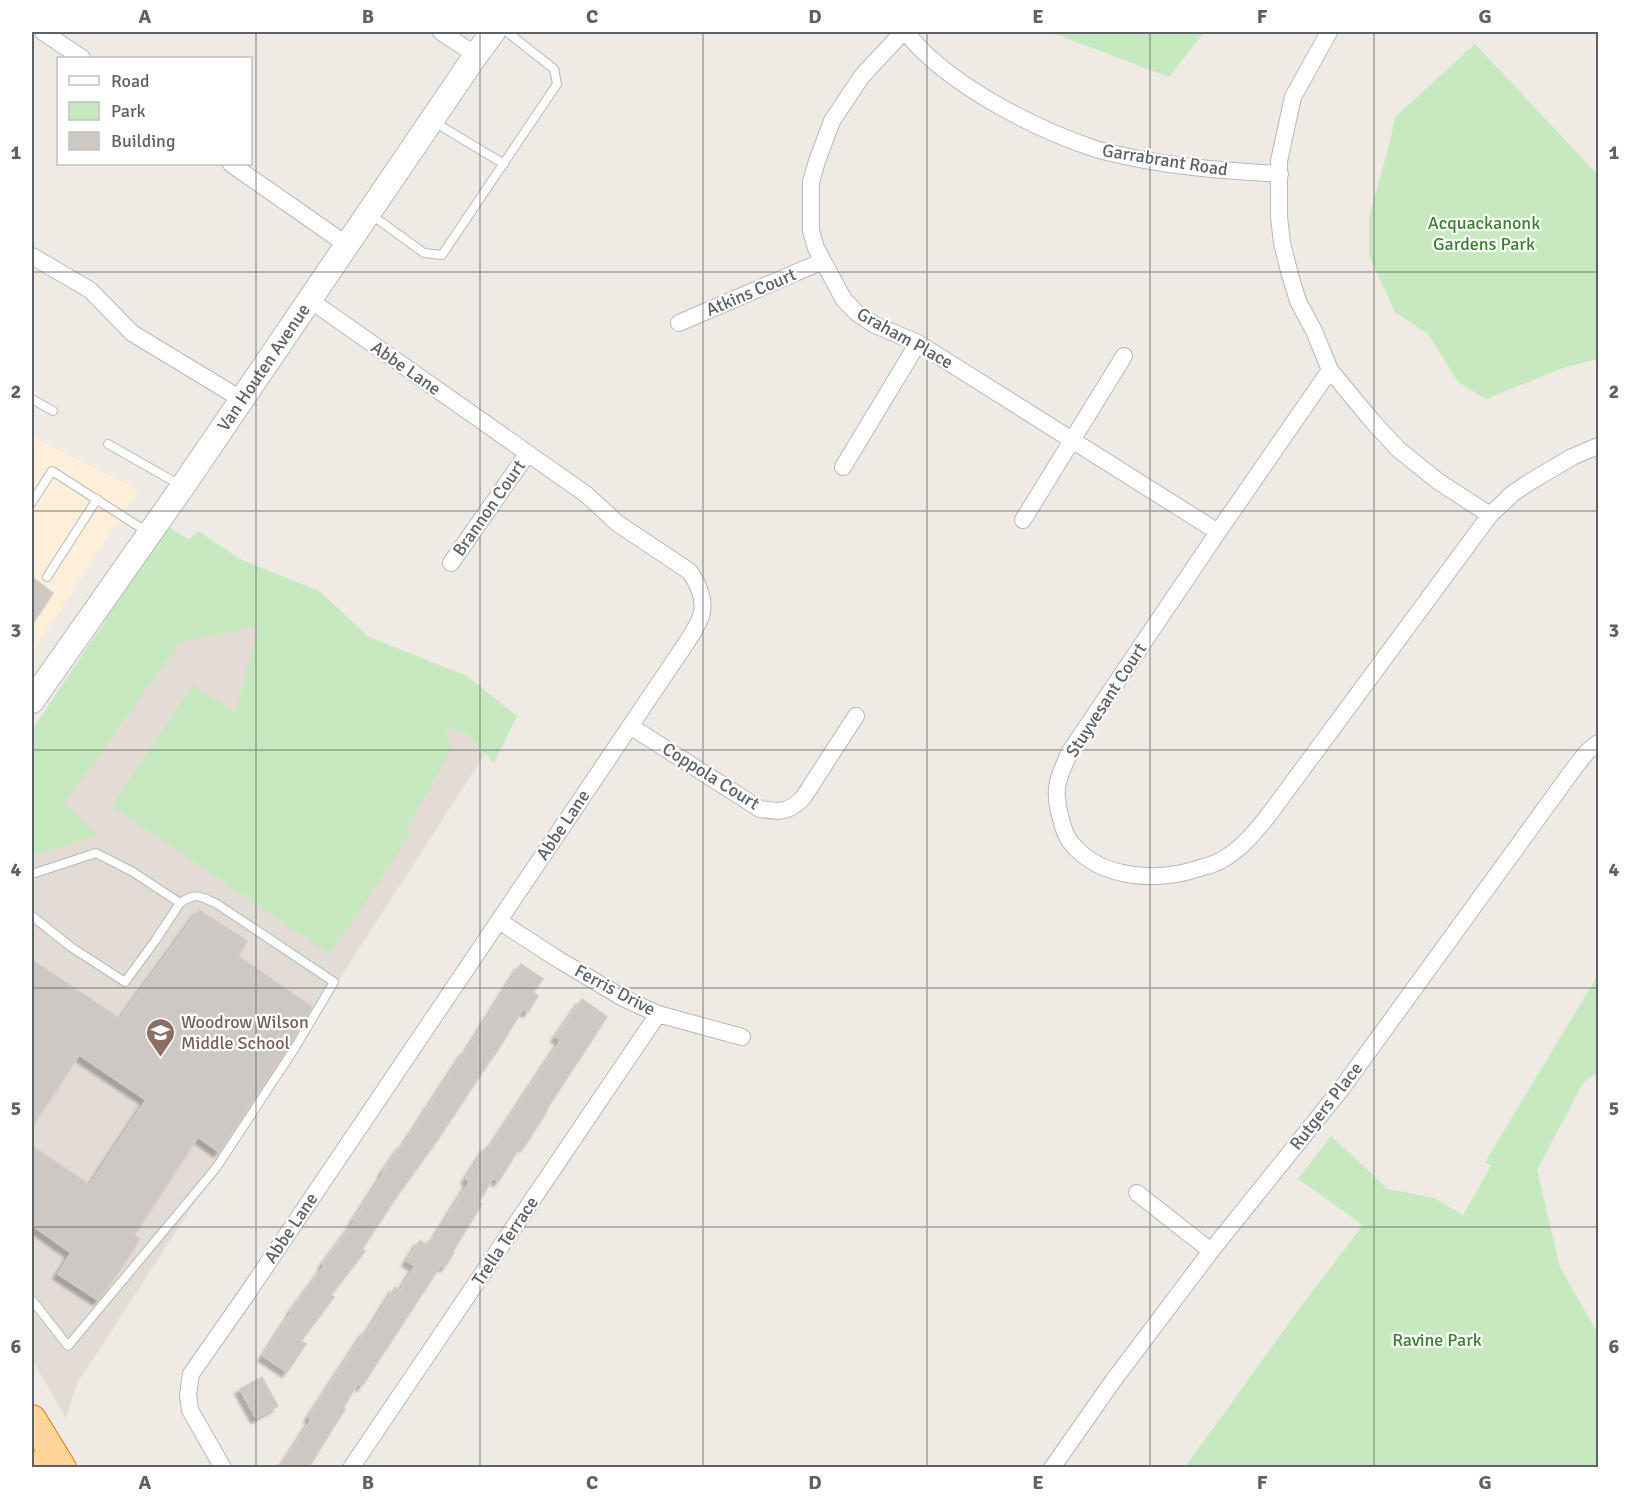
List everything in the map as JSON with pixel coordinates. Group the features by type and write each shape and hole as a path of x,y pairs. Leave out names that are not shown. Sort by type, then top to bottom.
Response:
{"highway":[{"path":"32,1419 62,1467"}],"main road":[{"name":"Van Houten Avenue","path":"32,701 183,486 493,32"}],"street":[{"path":"43,32 80,57"},
{"path":"441,32 476,55"},
{"name":"Garrabrant Road","path":"904,32 954,77 1005,109 1042,128 1090,148 1158,163 1199,169 1280,174"},
{"name":"Graham Place","path":"904,32 862,76 840,107 819,153 812,182 811,231 816,248 844,300 856,313 875,325 918,343 1218,532"},
{"path":"1329,32 1293,97 1279,161 1282,243 1298,301 1314,331 1330,370 1398,449 1439,482 1490,515"},
{"path":"232,165 347,245"},
{"path":"32,256 90,290 132,333 241,399"},
{"name":"Atkins Court","path":"679,323 823,261"},
{"name":"Abbe Lane","path":"223,1467 190,1410 188,1395 191,1374 687,642 701,615 702,597 696,580 689,571 617,523 587,495 310,300"},
{"path":"843,467 918,343"},
{"path":"1023,520 1124,356"},
{"name":"Stuyvesant Court","path":"1330,370 1069,753 1057,786 1059,813 1071,843 1084,856 1119,872 1140,876 1189,872 1225,858 1248,839 1268,816 1490,515 1512,494 1528,483 1572,457 1599,446"},
{"name":"Brannon Court","path":"451,562 528,453"},
{"name":"Coppola Court","path":"630,726 753,805 760,809 778,812 792,808 803,798 856,716"},
{"name":"Rutgers Place","path":"1052,1467 1211,1251 1342,1088 1575,767 1587,752 1599,744"},
{"name":"Ferris Drive","path":"499,921 623,998 658,1014 742,1037"},
{"name":"Trella Terrace","path":"351,1467 658,1014"},
{"path":"1137,1193 1211,1251"}],"lane":[{"path":"369,213 424,253 442,255 557,84 554,69 507,32"},
{"path":"432,121 504,164"},
{"path":"32,399 53,411"},
{"path":"108,444 183,486"},
{"path":"32,502 52,471 149,533"},
{"path":"47,577 97,500"},
{"path":"32,874 96,853 133,872 180,903"},
{"path":"32,916 71,947 125,982 180,903 191,896 200,896 217,904 334,982 293,1051 216,1168 68,1346 32,1300"}],"shaded area":[{"path":"32,437 138,490 32,653"},
{"name":"Woodrow Wilson Middle School","path":"168,527 497,733 77,1384 66,1418 32,1360 32,733"}],"green space":[{"path":"1050,32 1204,32 1169,77"},
{"name":"Acquackanonk Gardens Park","path":"1475,44 1598,175 1598,359 1563,368 1486,399 1458,382 1428,334 1395,312 1369,256 1369,217 1395,117"},
{"path":"168,527 188,541 198,531 240,559 319,591 369,637 467,676 517,716 494,763 467,734 445,726 451,751 406,829 411,832 330,954 112,806 193,685 235,713 259,625 180,642 64,804 98,835 32,856 32,730"},
{"name":"Ravine Park","path":"1598,975 1598,1072 1583,1083 1537,1170 1560,1267 1598,1334 1598,1467 1185,1467 1363,1225 1298,1179 1331,1136 1388,1189 1434,1198 1463,1215 1491,1166 1485,1162"}],"building":[{"path":"32,577 53,593 32,625"},
{"path":"199,910 247,941 238,956 312,1007 288,1048 219,1152 198,1137 134,1235 140,1239 98,1300 58,1274 71,1253 32,1225 32,1146 90,1185 146,1100 79,1055 32,1127 32,960 120,1019"},
{"path":"521,964 543,979 533,992 538,996 528,1012 523,1009 494,1056 399,1193 362,1249 365,1251 331,1295 334,1297 301,1341 306,1344 287,1372 263,1356 292,1310 325,1265 323,1264 355,1221 383,1172 466,1052"},
{"path":"582,999 607,1017 524,1147 521,1145 499,1181 493,1178 479,1202 482,1204 445,1267 441,1265 362,1386 358,1383 343,1408 345,1409 309,1467 281,1467 312,1419 309,1417 395,1287 400,1291 415,1266 407,1261 420,1240 427,1245 432,1238 434,1239 470,1181 466,1179 487,1146 490,1148 561,1040 556,1037"},
{"path":"262,1377 278,1406 256,1418 240,1389"}],"place":[{"name":"Woodrow Wilson Middle School","path":"160,1058"}]}
